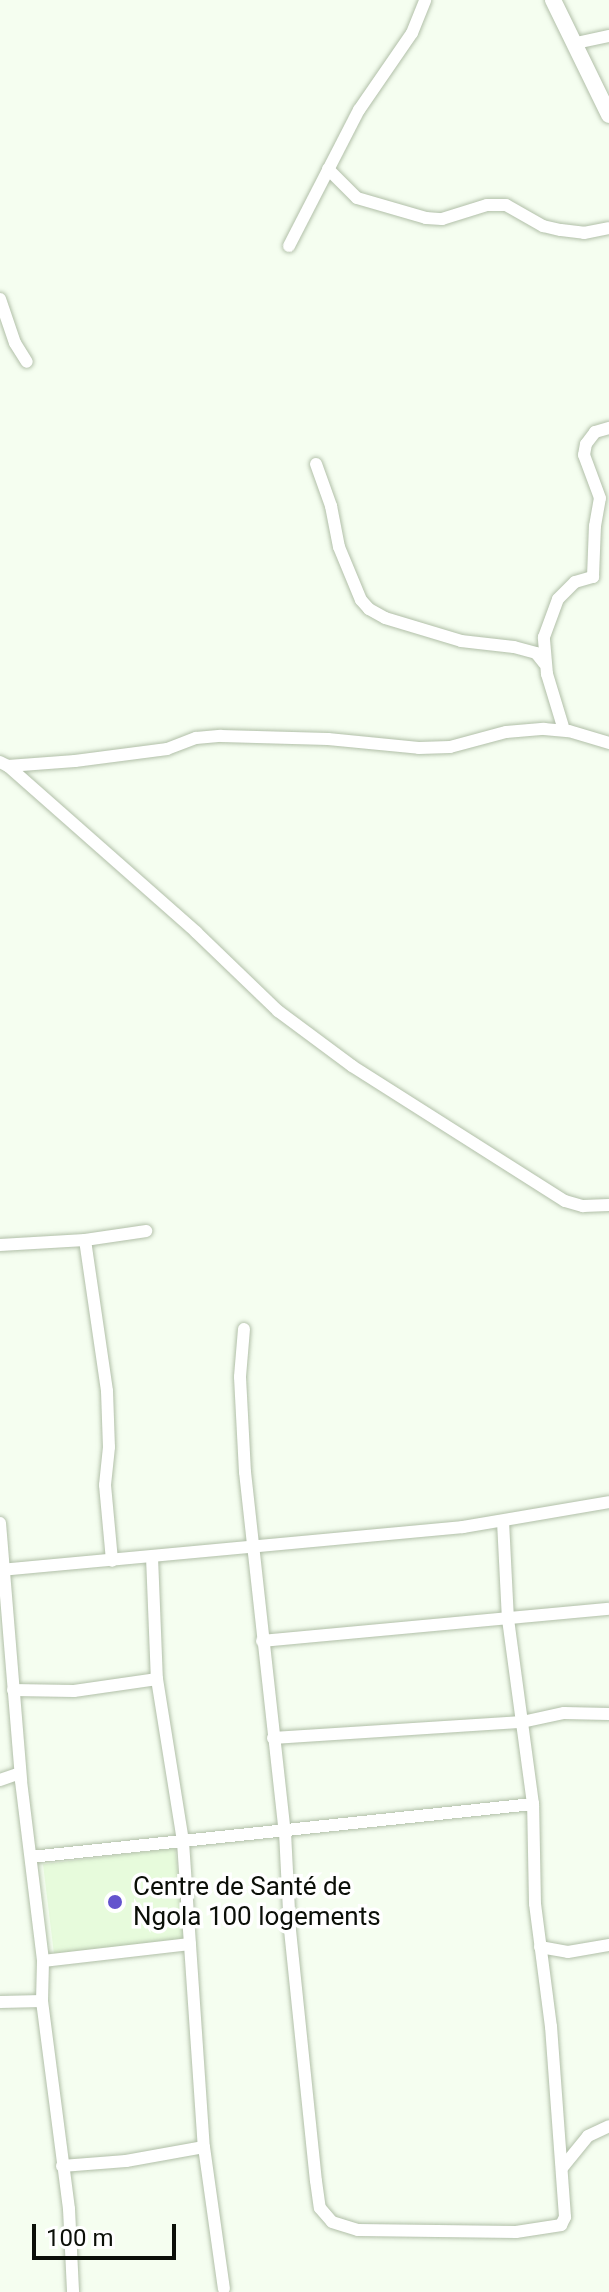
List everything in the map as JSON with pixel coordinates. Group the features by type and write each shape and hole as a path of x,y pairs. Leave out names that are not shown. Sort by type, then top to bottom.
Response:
{"street":[{"path":"289,246 359,110 412,33 425,0"},
{"path":"553,0 609,115"},
{"path":"576,43 609,36"},
{"path":"328,169 357,198 426,218 442,219 487,205 506,205 543,226 584,233 609,228"},
{"path":"0,299 15,343 27,362"},
{"path":"564,730 546,666 544,637 550,613 575,582 593,577 595,526 600,498 584,455 586,444 595,432 609,428"},
{"path":"316,464 331,506 339,547 361,600 369,609 385,618 461,641 514,647 536,653 546,666"},
{"path":"4,764 167,749 193,739 217,736 328,739 419,748 476,742 506,732 564,730 609,743"},
{"path":"4,764 196,932 278,1011 352,1066 565,1201 583,1206 609,1205"},
{"path":"0,1245 85,1240 146,1231"},
{"path":"85,1240 107,1391 109,1447 105,1485 112,1561"},
{"path":"244,1329 240,1347 240,1402 320,2208 332,2222 358,2230 433,2233 541,2230 561,2225 565,2217 535,1904 533,1804 508,1620 503,1521"},
{"path":"3,1570 253,1548 503,1521 609,1502"},
{"path":"0,1523 20,1773 43,1961 42,2001 69,2209 73,2292"},
{"path":"152,1557 157,1679 183,1842 204,2147 224,2289"},
{"path":"262,1641 609,1609"},
{"path":"13,1690 74,1691 157,1679"},
{"path":"273,1738 522,1722 564,1713 609,1714"},
{"path":"0,1780 20,1773"},
{"path":"31,1857 533,1804"},
{"path":"43,1961 190,1944"},
{"path":"540,1947 568,1952 609,1945"},
{"path":"0,2002 42,2001"},
{"path":"562,2168 588,2136 609,2126"},
{"path":"62,2166 126,2161 204,2147"}],"shaded area":[{"name":"Centre de Santé de Ngola 100 logements","path":"175,1848 186,1940 54,1957 43,1864"}],"place":[{"name":"Centre de Santé de Ngola 100 logements","path":"115,1902"}]}
